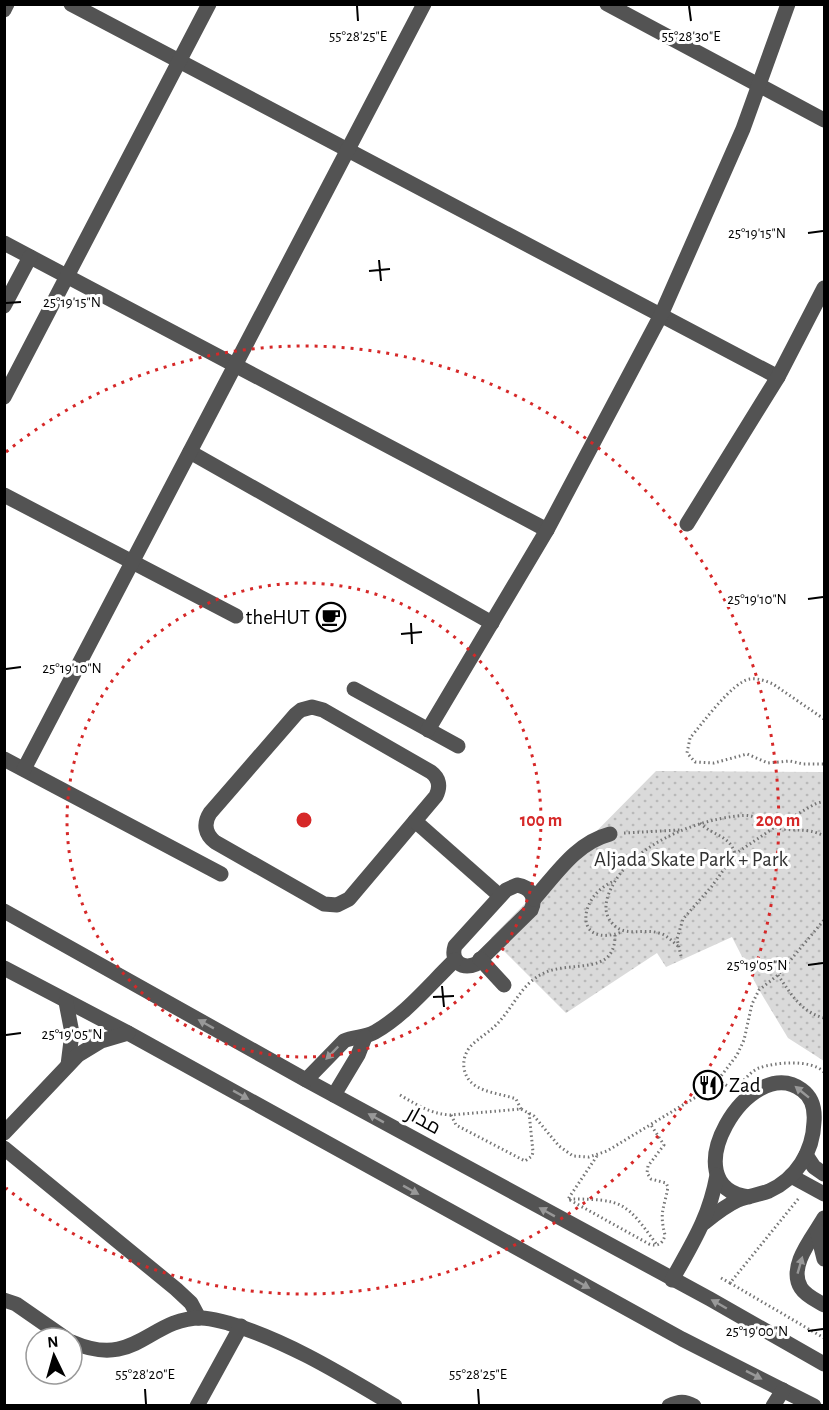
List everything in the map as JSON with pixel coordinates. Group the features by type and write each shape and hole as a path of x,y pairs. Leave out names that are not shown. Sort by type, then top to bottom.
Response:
{"street":[{"path":"4,10 8,4"},
{"path":"71,4 778,377"},
{"path":"4,397 209,4"},
{"path":"24,769 424,4"},
{"path":"607,4 825,120"},
{"path":"428,730 547,530 661,315 729,163 788,4"},
{"path":"4,243 547,530"},
{"path":"4,306 30,256"},
{"path":"687,524 778,377 825,288"},
{"path":"190,452 492,623"},
{"path":"4,495 236,616"},
{"path":"354,689 458,746"},
{"path":"312,707 323,710 435,775 439,791 416,821 349,899 337,905 324,904 215,842 210,838 206,825 210,813 296,714 312,707"},
{"path":"4,759 221,874"},
{"path":"416,821 500,896"},
{"path":"534,899 528,889 517,885 510,886 455,946 453,951 455,960 467,967 476,963 527,915 534,899 578,849 588,842 610,834"},
{"name":"مدار","path":"4,911 306,1080 710,1299 825,1364"},
{"path":"480,959 504,985"},
{"path":"306,1080 344,1041 350,1038 365,1037 396,1017 455,960"},
{"path":"4,968 682,1339 814,1406"},
{"path":"66,1002 72,1033 68,1065"},
{"path":"4,1133 68,1065 89,1047 114,1036 128,1034"},
{"path":"334,1095 358,1055 365,1037"},
{"path":"672,1280 704,1223 717,1175 719,1140 729,1119 744,1101 775,1084 790,1084 809,1096 814,1110 814,1127 806,1155 791,1176 776,1187 730,1204 704,1223"},
{"path":"4,1148 176,1288 190,1303 199,1318"},
{"path":"806,1155 814,1167 825,1174"},
{"path":"717,1175 721,1182 734,1193 749,1197"},
{"path":"791,1176 825,1194"},
{"path":"821,1224 825,1259"},
{"path":"821,1224 801,1259 797,1269 797,1279 808,1296 825,1305"},
{"path":"4,1300 16,1304 48,1326"},
{"path":"84,1346 97,1350 119,1349 140,1342 180,1322 199,1318 219,1320 242,1326 300,1351 395,1406"},
{"path":"196,1406 242,1326"},
{"path":"773,1406 783,1390"},
{"path":"669,1406 677,1402 687,1402 694,1406"}],"path":[{"path":"825,719 773,684 764,680 749,679 732,691 690,738 687,746 689,757 695,762 705,764 747,754 768,763 790,760 803,764 825,764"},
{"path":"681,956 678,932 683,919 712,886 735,854 815,804 825,801"},
{"path":"622,932 610,922 606,908 606,901 614,882 627,864 636,857 683,830 700,823 747,815 776,827 810,830 825,836"},
{"path":"700,823 729,841 735,854"},
{"path":"610,834 683,830"},
{"path":"614,882 599,890 593,897 585,915 587,926 596,934 659,933 678,946"},
{"path":"400,1095 429,1112 450,1115 521,1109 528,1112 565,1152 581,1157 607,1151 707,1089 729,1068 744,1040 754,997 765,984 778,975 825,920"},
{"path":"521,1109 516,1099 479,1088 473,1084 465,1072 465,1057 468,1050 498,1024 521,992 536,978 563,967 600,963 614,948 615,934"},
{"path":"778,975 799,1005 825,1018"},
{"path":"450,1115 456,1125 525,1161 532,1156 533,1152 528,1112"},
{"path":"651,1125 664,1145 648,1166 647,1173 651,1179 666,1183 668,1187 661,1216 665,1236 657,1246"},
{"path":"568,1199 598,1154"},
{"path":"730,1283 809,1185"},
{"path":"568,1199 649,1244 657,1246"},
{"path":"568,1199 601,1199 619,1203 632,1212 657,1246"},
{"path":"720,1278 825,1338"}],"green space":[{"name":"Aljada Skate Park + Park","path":"656,771 824,772 824,1061 788,1038 758,988 732,937 666,967 657,953 566,1013 491,938"}],"place":[{"name":"theHUT","path":"331,617"},
{"name":"Zad","path":"708,1085"}]}
